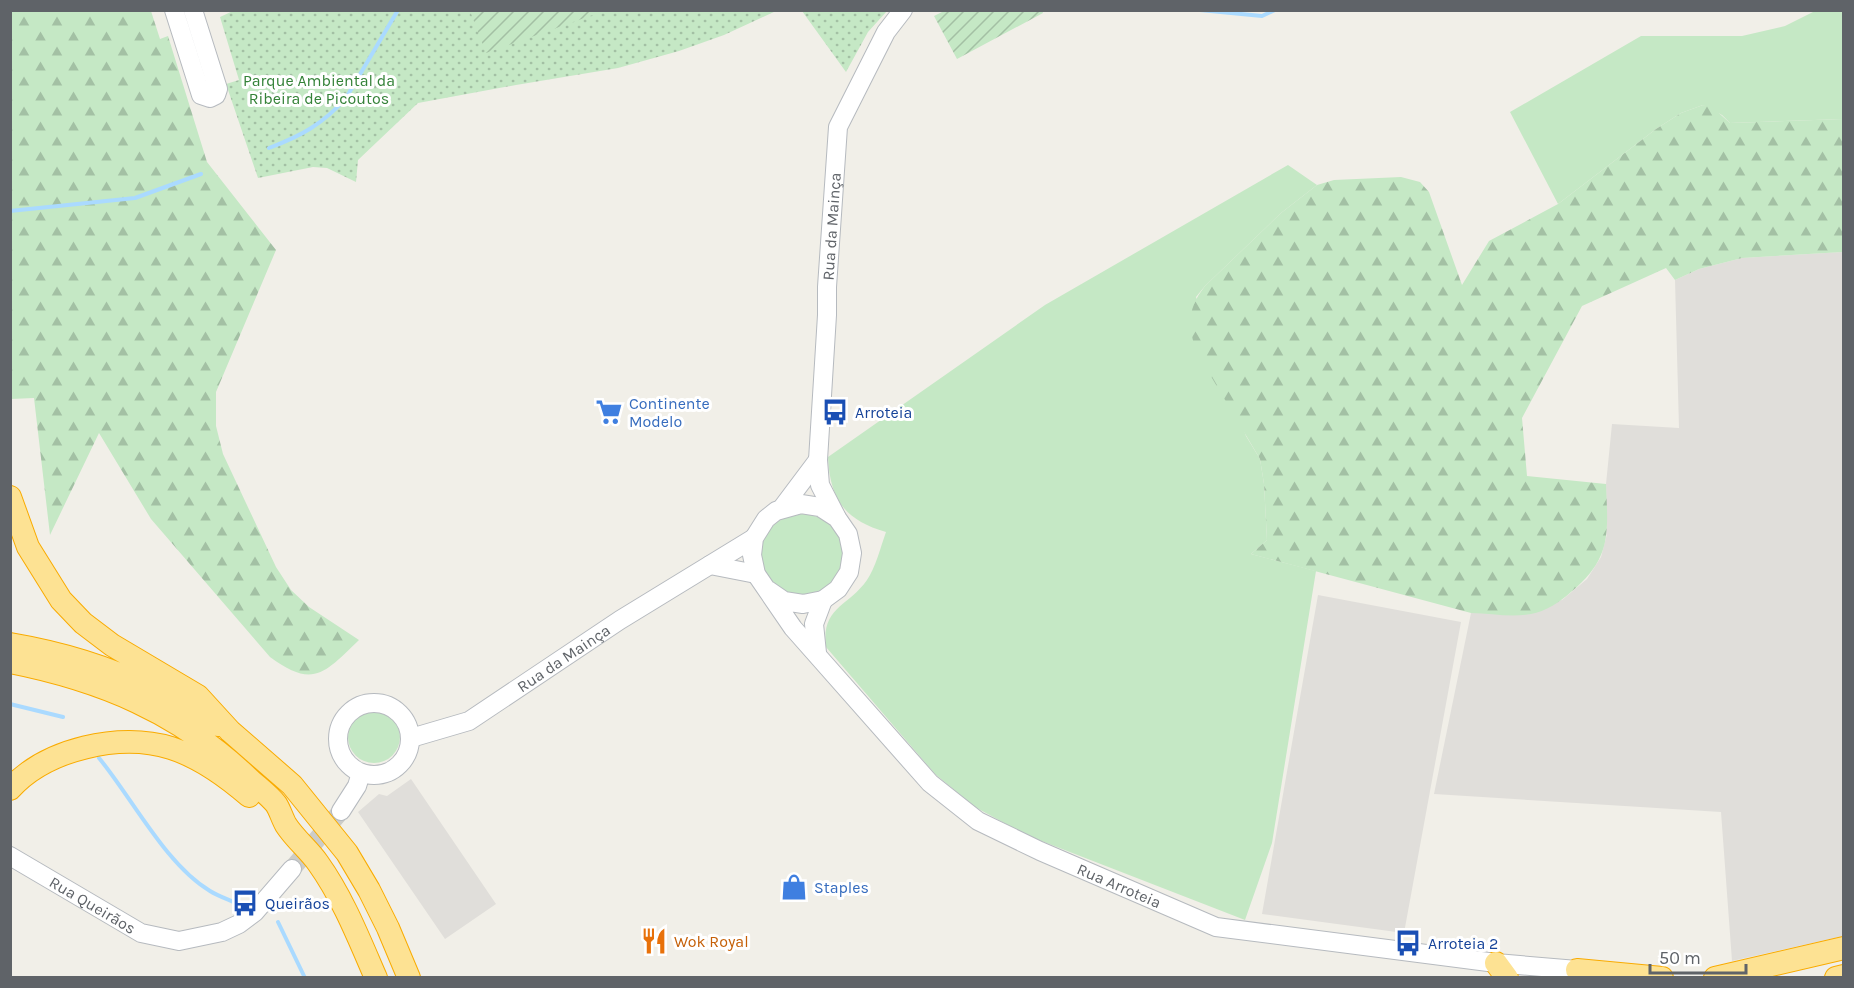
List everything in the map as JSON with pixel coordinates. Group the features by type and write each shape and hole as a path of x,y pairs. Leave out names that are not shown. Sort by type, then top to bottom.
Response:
{"highway":[{"path":"10,497 28,547 61,600 83,623 112,645 198,696 230,731 292,785 347,853 369,890 409,977"},
{"path":"10,644 47,651 106,670 148,687 230,731"},
{"path":"10,662 93,682 163,714 200,738 233,764 276,805 286,825"},
{"path":"10,789 36,769 60,756 84,747 115,742 143,743 171,748 203,763 241,789 286,825 318,863 342,903 376,978"},
{"path":"1715,978 1844,948"},
{"path":"1762,978 1844,956"},
{"path":"1577,974 1662,978"},
{"path":"1836,978 1844,976"}],"street":[{"path":"174,10 201,94 210,98 216,95 218,89 193,10"},
{"name":"Rua da Mainça","path":"837,518 820,485 818,460 838,127 886,32 903,10"},
{"path":"782,508 801,504 820,507 837,518 848,534 852,553 849,572 838,589 823,600 803,604 784,601 768,590 756,574 752,555 754,538 766,519 782,508 818,460"},
{"name":"Rua da Mainça","path":"411,738 468,721 620,620 754,538"},
{"path":"710,565 756,574"},
{"name":"Rua Arroteia","path":"768,590 793,628 930,783 978,821 1040,851 1216,927 1504,974 1577,974"},
{"path":"817,653 814,624 823,600"},
{"path":"374,702 388,704 400,712 408,724 411,738 409,752 401,764 389,772 375,775 361,773 349,765 341,753 338,739 340,725 348,713 360,705 374,702"},
{"path":"341,811 357,786 361,773"},
{"name":"Rua Queirãos","path":"10,856 141,933 179,941 222,932 239,924 255,912 292,869"}],"shaded area":[{"path":"1843,252 1843,936 1732,961 1721,812 1434,794 1471,613 1562,600 1587,579 1601,557 1607,534 1606,484 1612,424 1679,428 1675,280 1699,269 1742,258"},
{"path":"1318,595 1461,622 1404,933 1262,914"},
{"path":"411,779 496,904 445,939 358,812 379,794 387,796"}],"green space":[{"name":"Parque Ambiental da Ribeira de Picoutos","path":"235,10 776,11 724,35 679,51 618,68 418,103 358,160 356,182 327,168 313,167 258,178 226,84 239,80 220,17"},
{"path":"470,10 604,11 486,53"},
{"path":"1042,10 1043,13 957,59 934,16 944,11"},
{"path":"10,11 151,11 160,39 168,36 207,162 276,250 216,392 216,426 223,454 276,567 291,590 309,607 359,640 337,661 318,673 297,672 270,657 151,519 99,433 50,535 34,398 11,399"},
{"path":"802,11 887,11 868,32 846,72"},
{"path":"1815,11 1843,11 1844,119 1730,123 1722,115 1703,105 1681,113 1656,129 1558,204 1510,112 1641,36 1742,36 1785,26"},
{"path":"1703,105 1712,107 1730,123 1843,119 1843,252 1742,258 1699,269 1675,280 1666,268 1582,306 1522,418 1527,476 1606,484 1605,544 1594,568 1584,580 1558,602 1536,613 1516,616 1471,613 1251,554 1267,540 1264,484 1260,459 1196,351 1191,317 1195,302 1205,286 1281,213 1317,185 1334,180 1401,177 1420,182 1429,192 1462,285 1489,241 1558,204 1656,129 1681,113"},
{"path":"1288,165 1317,185 1281,213 1196,297 1246,436 1260,459 1264,484 1267,540 1251,554 1316,571 1272,843 1245,920 1026,835 975,807 935,774 826,647 828,623 832,615 867,580 886,532 860,521 842,506 832,485 828,457 1045,305"},
{"path":"802,514 818,517 831,526 840,539 843,555 840,571 831,584 818,593 802,596 786,593 773,584 764,571 761,555 764,539 773,526 786,517"},
{"path":"369,711 379,711 388,715 396,723 400,737 396,751 388,759 379,763 369,763 360,759 352,751 348,742 348,732 352,723 360,715"}],"waterway":[{"path":"269,148 311,128 329,115 346,98 398,10"},
{"path":"1200,10 1262,16 1275,10"},
{"path":"10,211 135,198 201,174"},
{"path":"10,704 63,717"},
{"path":"99,758 150,830 179,865 210,891 236,903"},
{"path":"278,922 305,978"}],"tunnel":[{"path":"292,869 341,811"}],"place":[{"name":"Continente Modelo","path":"609,412"},
{"name":"Arroteia","path":"835,412"},
{"name":"Staples","path":"794,887"},
{"name":"Queirãos","path":"245,903"},
{"name":"Wok Royal","path":"654,941"},
{"name":"Arroteia 2","path":"1408,943"}]}
